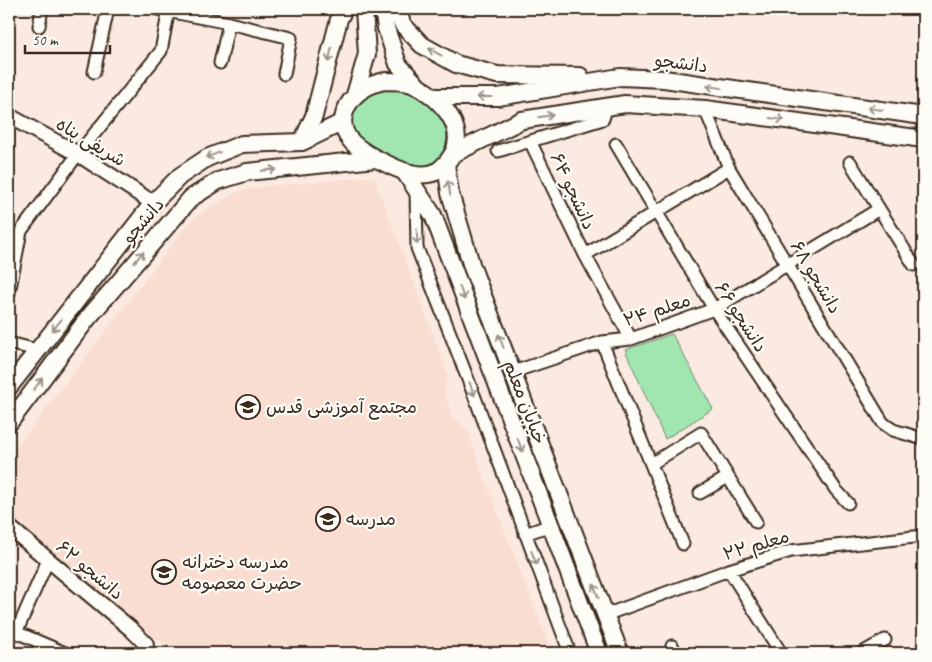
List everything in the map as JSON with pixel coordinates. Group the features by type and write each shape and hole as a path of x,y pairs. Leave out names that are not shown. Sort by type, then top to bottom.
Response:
{"main road":[{"path":"302,142 314,116 339,19 344,9"},
{"path":"355,95 371,85 385,81 401,81 418,87 434,97 449,115 456,130 456,144 442,169 418,175 404,171 376,159 355,146 348,138 343,122 346,108 355,95 367,54 364,9"},
{"path":"383,9 386,28 398,64 418,87"},
{"path":"396,9 403,25 422,45 456,64 497,75 620,76"},
{"name":"دانشجو","path":"434,97 498,97 517,95 620,76 664,79 923,116"},
{"path":"517,95 522,120"},
{"path":"449,159 522,120 624,104 705,109 923,140"},
{"name":"دانشجو","path":"9,387 153,203 180,176 207,158 242,144 302,142 343,122"},
{"name":"دانشجو","path":"9,423 88,318 170,220 191,198 218,181 247,172 376,159"},
{"name":"خیابان معلم","path":"449,159 450,193 472,266 620,653"},
{"name":"خیابان معلم","path":"404,171 432,215 599,653"},
{"path":"454,272 466,266 472,266"},
{"path":"71,307 88,318"}],"street":[{"path":"39,26 42,9"},
{"path":"94,72 108,9"},
{"path":"9,293 21,231 78,154 161,51 165,10 291,38 284,74"},
{"path":"220,63 228,23"},
{"path":"498,151 603,119 607,106"},
{"name":"دانشجو ۶۸","path":"705,109 729,168 883,423 893,430 923,438"},
{"name":"شریفی پناه","path":"9,116 78,154 153,203"},
{"name":"دانشجو ۶۴","path":"530,141 585,256 631,338"},
{"name":"دانشجو ۶۶","path":"616,144 714,309 836,490 848,503"},
{"path":"850,162 914,265"},
{"path":"585,256 729,168"},
{"path":"416,188 417,248 570,653"},
{"name":"معلم ۲۴","path":"513,372 602,342 631,338 714,309 879,209"},
{"path":"9,229 21,231"},
{"path":"602,342 683,544"},
{"path":"9,343 37,350"},
{"path":"651,464 701,433 756,522"},
{"path":"700,493 728,477"},
{"path":"525,534 551,525"},
{"name":"دانشجو ۶۲","path":"9,527 131,629 148,649"},
{"name":"معلم ۲۲","path":"605,615 729,570 791,552 923,536"},
{"path":"48,560 12,631 65,653"},
{"path":"729,570 781,653"},
{"path":"862,653 885,640"}],"shaded area":[{"name":"مجتمع آموزشی قدس","path":"374,177 449,377 445,382 446,397 452,418 457,419 468,431 552,653 189,653 135,630 9,522 9,457 181,233 193,220 210,207 240,191 268,186"}],"green space":[{"path":"400,90 427,101 442,116 447,130 447,138 442,152 433,164 418,167 408,165 371,148 355,132 353,126 354,113 361,101 380,91"},
{"path":"672,334 713,409 665,439 625,350"}],"place":[{"name":"مجتمع آموزشی قدس","path":"248,407"},
{"name":"مدرسه","path":"328,519"},
{"name":"مدرسه دخترانه حضرت معصومه","path":"164,572"}]}
